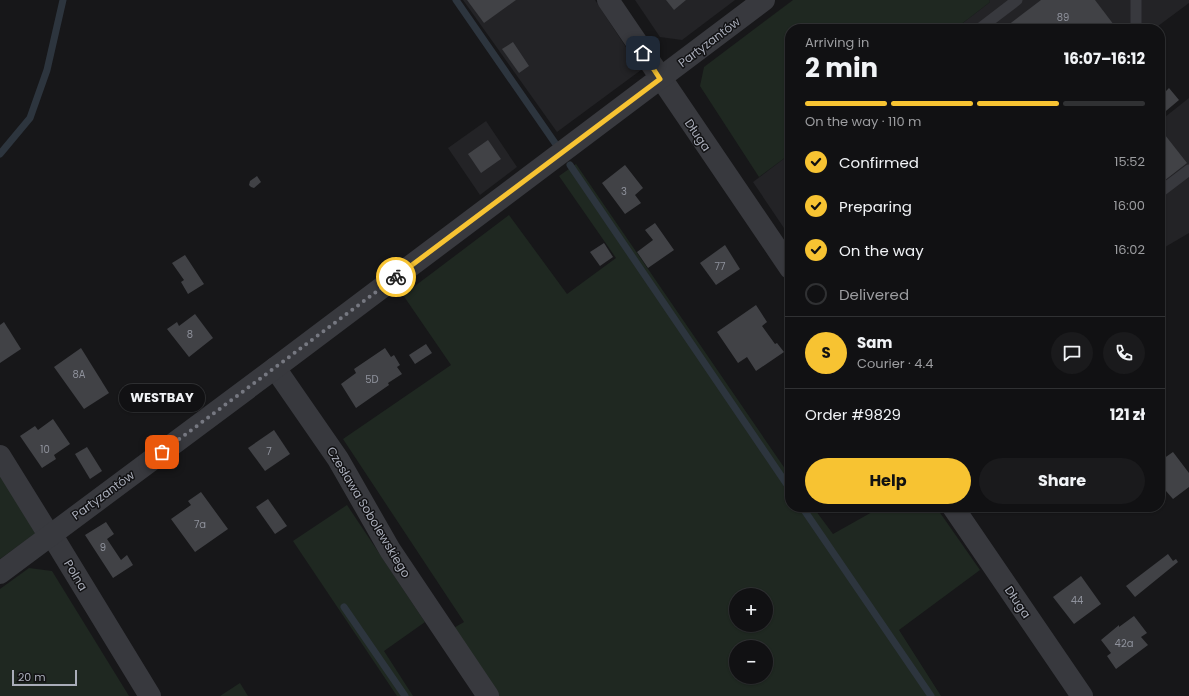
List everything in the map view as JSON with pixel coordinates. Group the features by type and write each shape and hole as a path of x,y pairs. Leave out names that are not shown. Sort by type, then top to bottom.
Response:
{"street":[{"name":"Długa","path":"608,0 660,79 785,261"},
{"name":"Partyzantów","path":"0,573 764,0"},
{"name":"Czesława Sobolewskiego","path":"275,368 338,459 390,550 488,696"},
{"name":"Polna","path":"0,456 49,535 53,538 150,696"},
{"name":"Długa","path":"956,512 1082,696"}],"lane":[{"path":"986,24 1017,0"},
{"path":"1136,0 1136,24"},
{"path":"1165,188 1189,170"}],"shaded area":[{"path":"463,0 595,0 641,70 557,132"},
{"path":"635,0 735,0 682,40 660,37"},
{"path":"793,0 989,0 990,2 961,24 785,24 785,158 759,177 700,86 704,67"},
{"path":"989,0 1189,0 1189,3 1161,24 961,24 990,2"},
{"path":"1189,98 1189,233 1165,247 1165,117"},
{"path":"486,121 517,167 480,195 448,148"},
{"path":"785,158 785,230 753,182"},
{"path":"576,164 785,469 785,512 817,512 833,534 872,512 939,512 980,570 899,630 941,696 496,696 452,629 464,622 343,439 451,365 403,295 509,215 567,294 616,258 559,176"},
{"path":"0,474 36,533 0,559"},
{"path":"347,505 425,622 384,651 413,696 397,696 293,541"},
{"path":"29,568 52,571 129,696 0,696 0,589"},
{"path":"240,683 248,696 220,696"}],"building":[{"path":"467,0 516,0 484,23"},
{"path":"666,0 686,0 674,10"},
{"path":"1041,0 1095,0 1113,24 1010,24"},
{"path":"513,42 529,66 519,73 502,49"},
{"path":"1169,88 1179,100 1165,112 1165,92"},
{"path":"1165,135 1187,163 1165,180"},
{"path":"488,140 501,159 481,173 468,154"},
{"path":"625,165 643,188 635,195 641,203 625,214 602,183"},
{"path":"257,176 261,182 254,188 251,187 249,185 250,181"},
{"path":"655,223 674,250 648,268 637,252 653,240 645,230"},
{"path":"604,243 613,257 600,266 590,252"},
{"path":"725,245 740,269 716,285 700,263"},
{"path":"185,255 204,284 188,294 181,282 184,280 172,263"},
{"path":"756,305 767,322 762,326 775,344 777,343 784,352 756,371 747,357 738,363 717,332"},
{"path":"195,314 213,338 189,357 167,329 177,322 179,326"},
{"path":"4,322 21,349 0,363 0,325"},
{"path":"426,344 432,353 415,364 409,355"},
{"path":"81,348 109,393 84,409 54,367"},
{"path":"385,348 391,357 394,355 400,365 397,367 402,374 356,408 341,384 356,373 354,369"},
{"path":"53,419 70,444 54,455 56,459 42,468 20,436 35,426 38,430"},
{"path":"274,430 290,454 265,471 248,448"},
{"path":"87,447 102,471 90,479 75,454"},
{"path":"1173,452 1189,473 1189,487 1173,499 1165,492 1165,458"},
{"path":"201,492 228,529 195,552 171,519 191,505 188,501"},
{"path":"268,499 287,526 275,534 256,507"},
{"path":"106,522 114,534 107,539 121,560 127,555 133,565 113,578 85,535"},
{"path":"1168,554 1173,561 1176,559 1178,562 1135,597 1126,586"},
{"path":"1081,576 1101,604 1074,624 1053,597"},
{"path":"1134,616 1147,633 1141,637 1148,645 1116,669 1107,656 1111,653 1101,640 1119,625 1119,627"}],"waterway":[{"path":"0,154 30,118 47,70 63,0"},
{"path":"456,0 555,143"},
{"path":"570,165 785,482"},
{"path":"805,512 931,696"},
{"path":"344,607 405,696"}],"way so far":[{"path":"162,452 396,277"}],"place":[{"name":"WESTBAY","path":"162,452"}],"route":[{"path":"396,277 660,79 643,53"}]}
